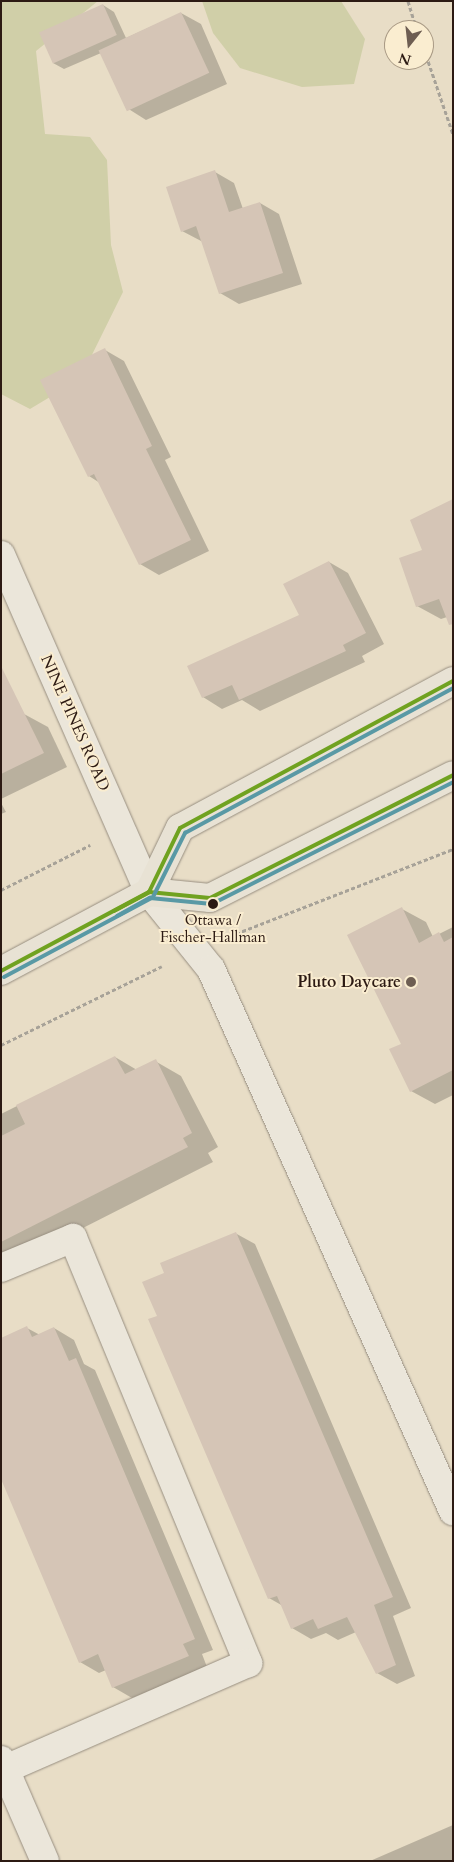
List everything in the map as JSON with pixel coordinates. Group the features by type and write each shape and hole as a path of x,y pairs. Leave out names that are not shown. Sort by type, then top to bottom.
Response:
{"main road":[{"path":"149,892 180,828 453,682"},
{"path":"1,971 149,892 210,898 453,775"}],"street":[{"name":"NINE PINES ROAD","path":"1,554 149,892 211,969 453,1511"},
{"path":"1,1268 73,1238 248,1663 3,1764 45,1861"}],"path":[{"path":"408,1 415,20"},
{"path":"431,70 453,134"},
{"path":"1,890 97,842"}],"green space":[{"path":"1,1 98,1 36,51 45,134 90,137 107,160 111,245 123,292 80,379 30,409 1,394"},
{"path":"202,1 341,1 365,39 354,84 302,87 240,68 213,33"}],"building":[{"path":"103,4 117,35 53,64 39,32"},
{"path":"181,12 209,73 127,111 99,50"},
{"path":"215,170 229,212 260,202 283,273 219,294 196,226 181,232 166,187"},
{"path":"105,348 152,446 146,449 191,540 139,565 94,474 88,477 40,380"},
{"path":"453,499 453,624 449,625 439,599 416,607 399,558 422,550 410,520"},
{"path":"329,561 366,633 343,645 346,651 239,700 232,685 202,698 187,666 299,615 283,584"},
{"path":"1,666 44,753 1,774"},
{"path":"402,907 419,943 439,932 444,942 453,937 453,1070 410,1092 389,1049 401,1044 347,935"},
{"path":"115,1056 125,1074 156,1059 192,1133 183,1138 188,1147 1,1242 1,1136 25,1124 16,1105"},
{"path":"236,1232 393,1597 374,1605 396,1665 376,1674 347,1617 318,1629 313,1619 291,1629 277,1596 268,1599 148,1319 157,1316 142,1282 164,1273 160,1263"},
{"path":"27,1326 32,1337 54,1327 69,1361 76,1358 195,1639 183,1644 189,1656 112,1688 98,1654 79,1663 1,1479 1,1338"}],"transit line":[{"path":"1,971 149,892 180,828 453,681"},
{"path":"4,977 153,897 185,833 453,688"},
{"path":"114,911 149,892 210,898 453,775"},
{"path":"117,916 150,898 212,904 453,782"}],"place":[{"name":"Ottawa / Fischer-Hallman","path":"213,904"},
{"name":"Pluto Daycare","path":"411,982"}]}
